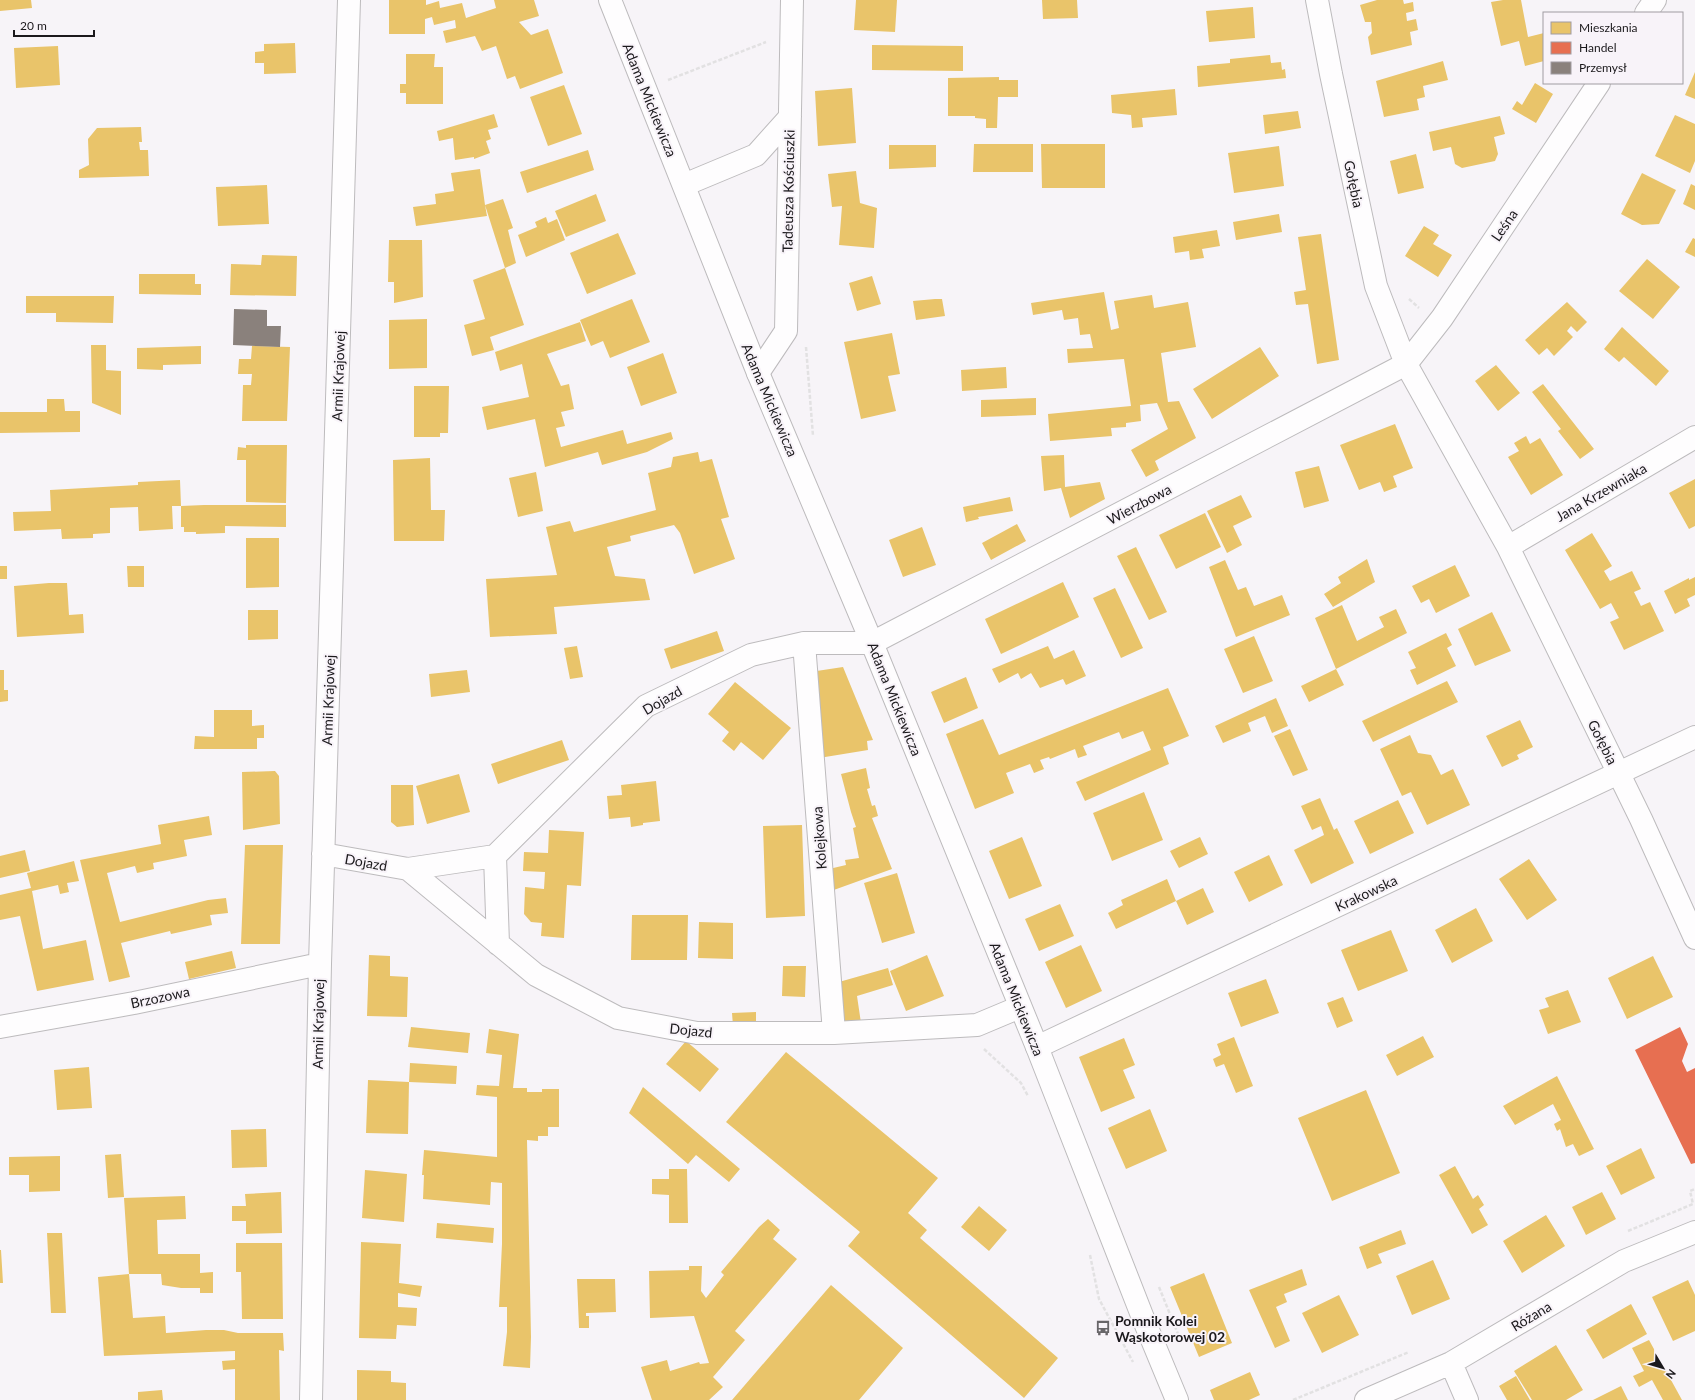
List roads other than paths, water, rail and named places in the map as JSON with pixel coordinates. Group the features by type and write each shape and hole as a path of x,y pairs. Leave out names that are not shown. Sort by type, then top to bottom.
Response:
{"street":[{"name":"Armii Krajowej","path":"310,1400 323,854 349,0"},
{"name":"Adama Mickiewicza","path":"610,0 758,373 872,643 1037,1047 1143,1318 1177,1400"},
{"name":"Tadeusza Kościuszki","path":"758,373 786,331 792,0"},
{"name":"Gołębia","path":"1317,0 1331,74 1376,286 1406,364 1508,547 1619,774 1695,938"},
{"path":"1647,12 1655,0"},
{"name":"Leśna","path":"1406,364 1442,318 1598,84"},
{"path":"684,185 756,155 790,117"},
{"name":"Wierzbowa","path":"872,643 1406,364"},
{"name":"Jana Krzewniaka","path":"1508,547 1695,437"},
{"name":"Dojazd","path":"323,854 408,869 495,856 646,706 751,655 804,643 872,643"},
{"name":"Kolejkowa","path":"804,643 834,1033"},
{"name":"Krakowska","path":"1037,1047 1695,737"},
{"path":"495,856 498,944"},
{"name":"Dojazd","path":"408,869 536,975 618,1018 696,1033 834,1033 977,1025 1020,1007"},
{"name":"Brzozowa","path":"0,1027 134,1003 320,964"},
{"name":"Różana","path":"1366,1400 1451,1363 1624,1261 1695,1232"},
{"path":"1451,1363 1467,1400"}],"place":[{"name":"Pomnik Kolei Wąskotorowej 02","path":"1103,1328"}]}
